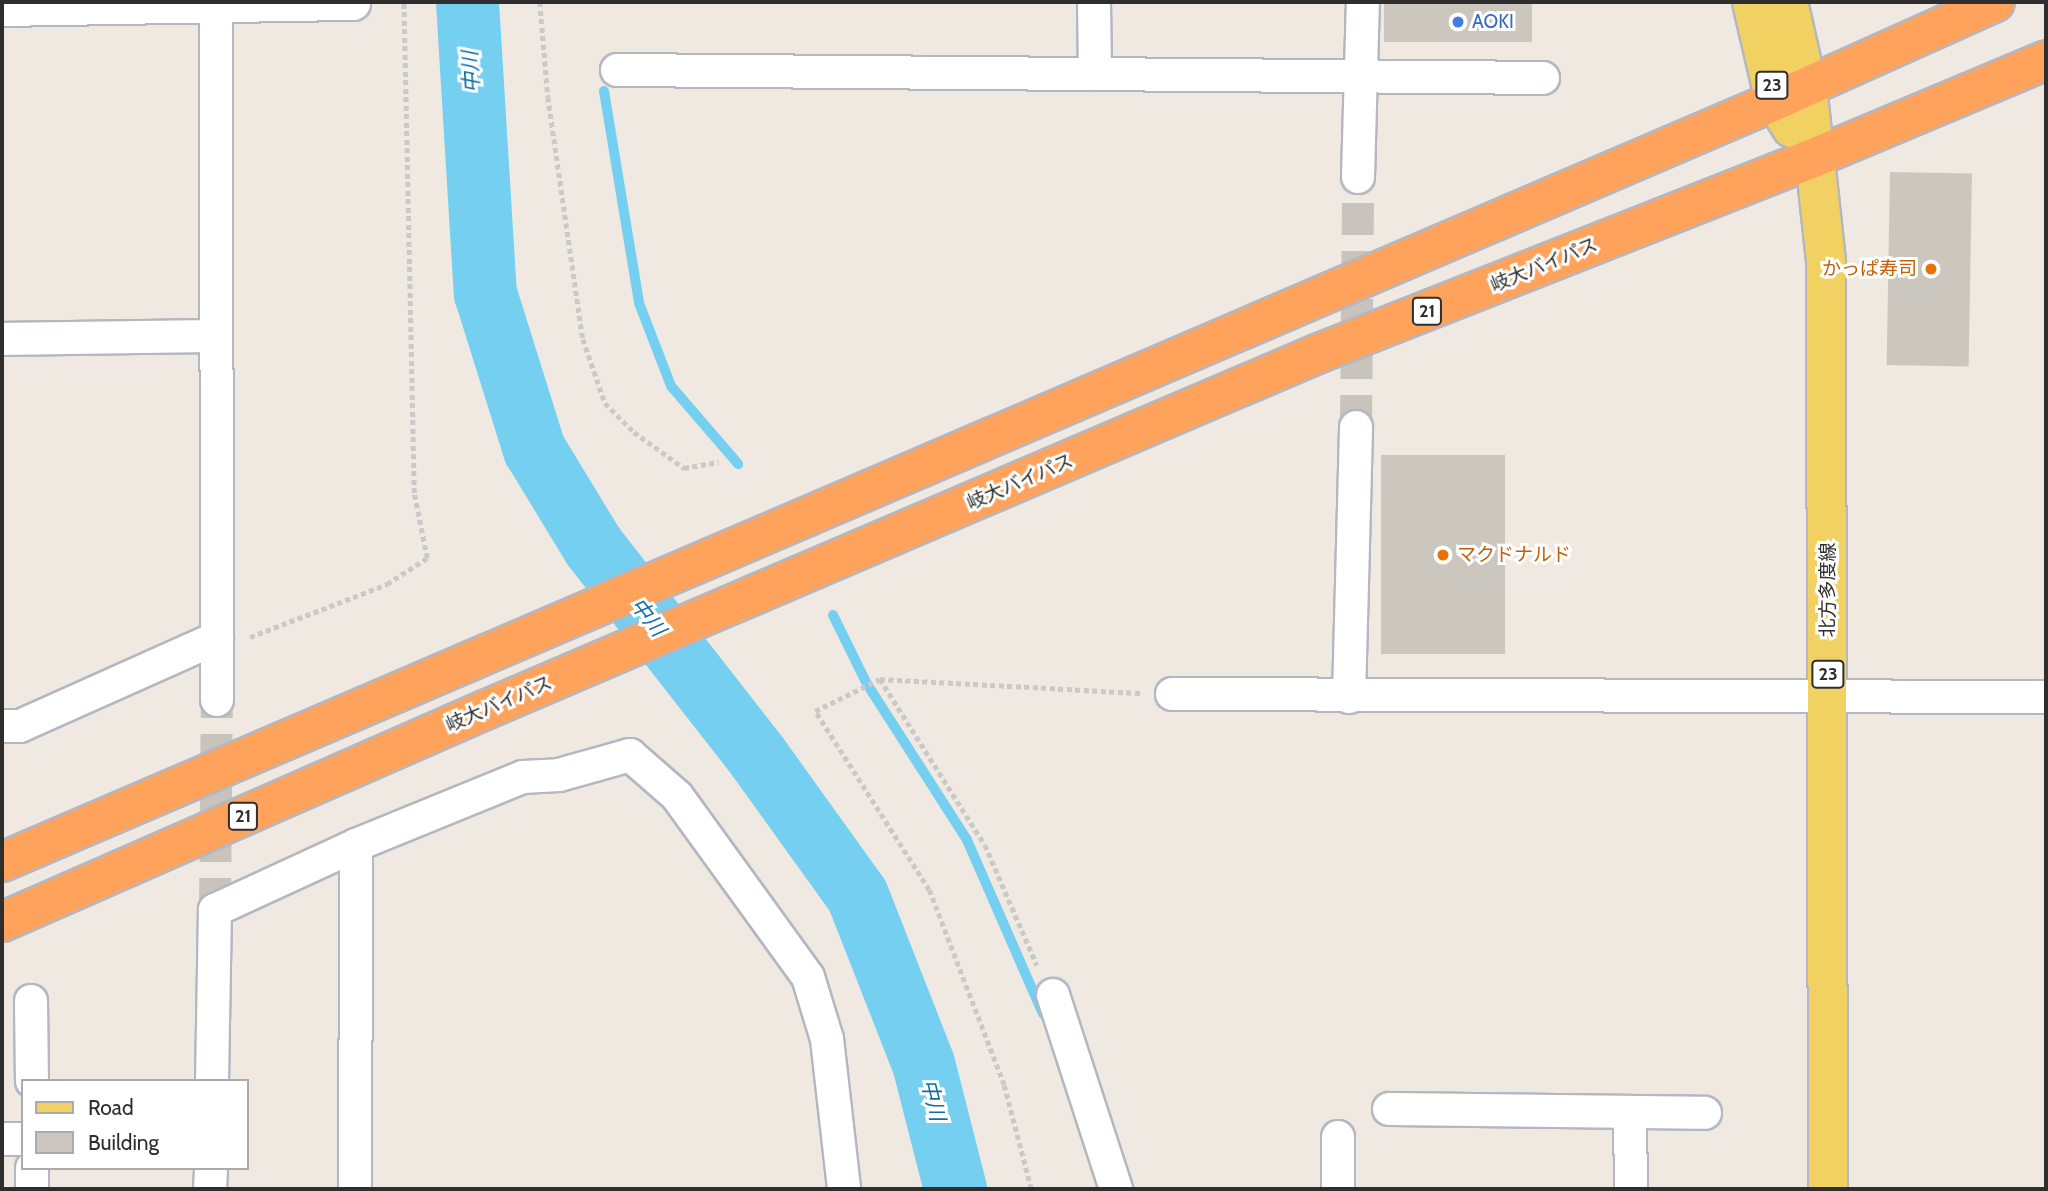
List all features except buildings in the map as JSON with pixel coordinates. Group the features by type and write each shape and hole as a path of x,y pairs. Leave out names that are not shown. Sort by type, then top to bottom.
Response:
{"highway":[{"path":"2,862 788,526 1791,93 1995,2"},
{"name":"岐大バイパス","path":"2,922 485,710 1317,355 1811,159 2046,60"}],"main road":[{"name":"23","path":"1752,2 1791,93 1811,159"},
{"name":"23","path":"1788,2 1791,93"},
{"name":"北方多度線","path":"1811,159 1826,262 1828,1189"}],"street":[{"path":"1094,2 1095,74"},
{"path":"1358,177 1363,76 1363,2"},
{"path":"2,10 354,4"},
{"path":"217,700 214,336 227,5"},
{"path":"617,70 1543,78"},
{"path":"2,338 214,336"},
{"path":"1349,697 1356,427"},
{"path":"2,726 20,726 217,644"},
{"path":"1172,694 1349,697 2046,697"},
{"path":"212,1079 215,910 356,845 523,776 559,775 630,755 677,796 808,977 827,1038 844,1189"},
{"path":"355,1189 356,845"},
{"path":"1053,995 1116,1189"},
{"path":"31,1001 32,1079"},
{"path":"1389,1109 1705,1113"},
{"path":"1630,1112 1630,1189"},
{"path":"1338,1137 1338,1189"},
{"path":"2,1139 21,1139"},
{"path":"32,1170 32,1189"},
{"path":"210,1189 211,1170"}],"path":[{"path":"217,644 387,584 427,558 414,493 404,2"},
{"path":"540,2 548,97 583,339 605,403 634,432 684,468 718,462"},
{"path":"1031,1189 1004,1085 929,890 815,711 880,679 1172,694"},
{"path":"880,679 985,845 1053,995"}],"waterway":[{"name":"中川","path":"467,2 485,293 534,449 593,546 757,756 857,895 923,1063 955,1189"},
{"path":"604,91 639,303 671,386 738,464"},
{"path":"833,615 867,684 967,840 1043,1014"}],"tunnel":[{"path":"1356,427 1358,177"},
{"path":"215,910 217,700"}],"place":[{"name":"AOKI","path":"1458,22"},
{"name":"かっぱ寿司","path":"1931,269"},
{"name":"マクドナルド","path":"1443,555"}]}
